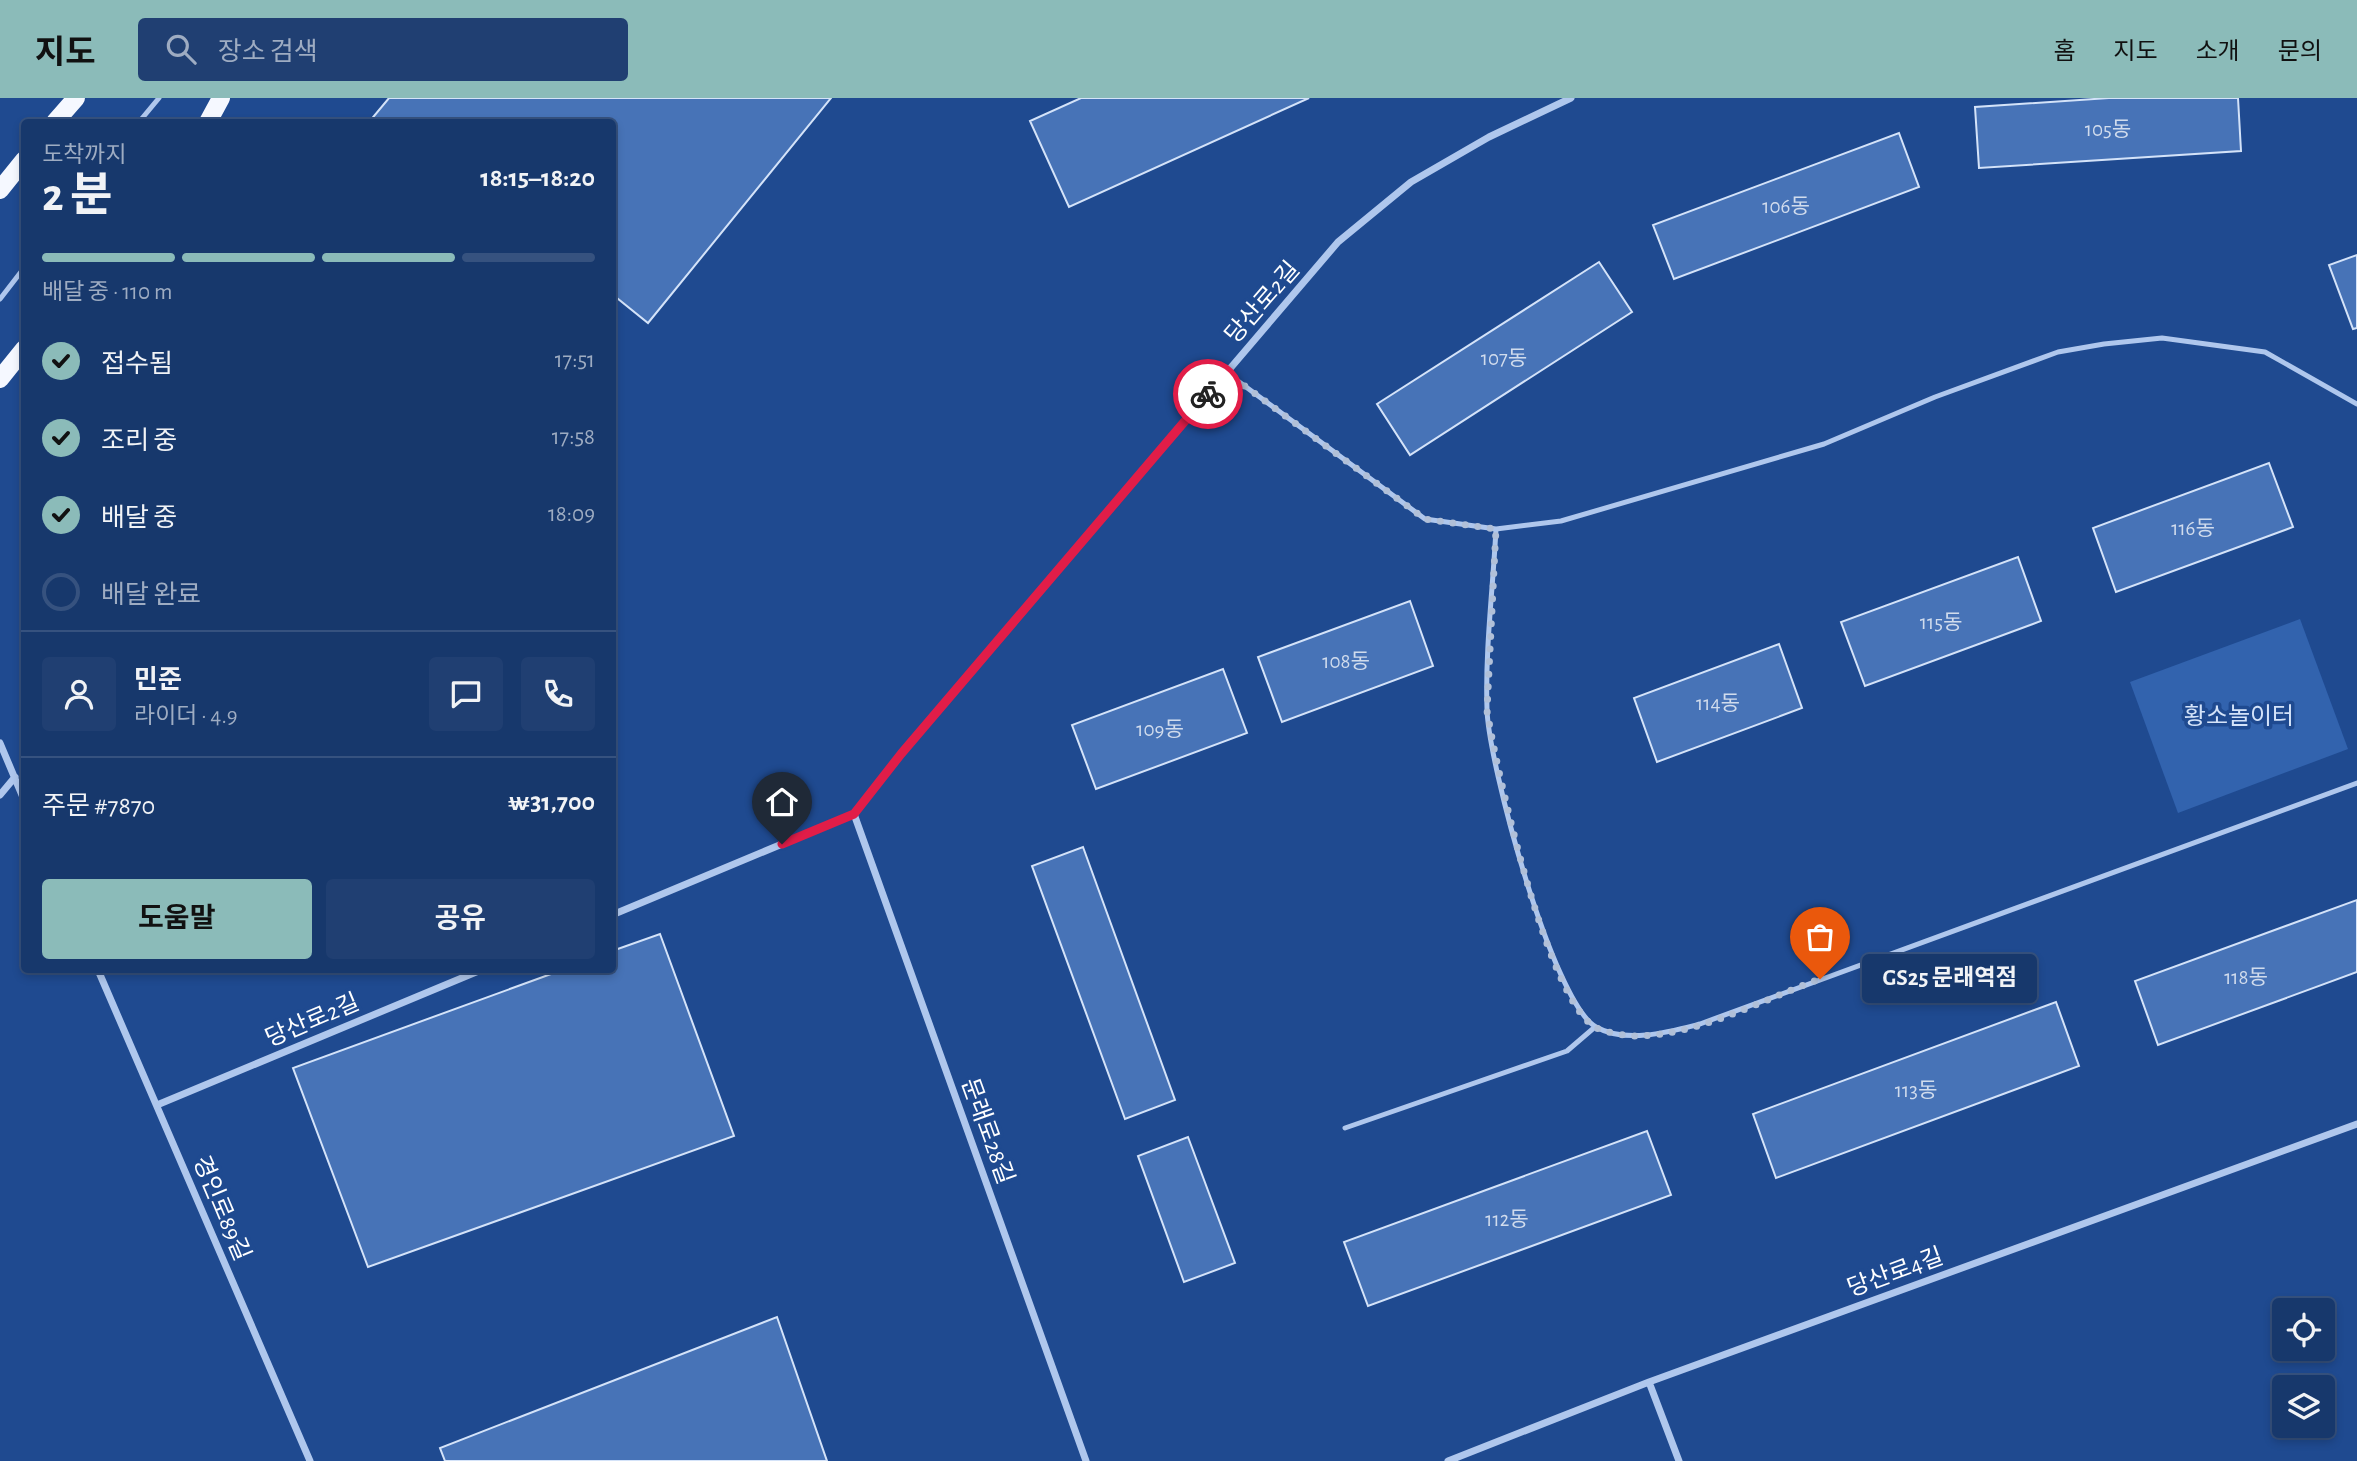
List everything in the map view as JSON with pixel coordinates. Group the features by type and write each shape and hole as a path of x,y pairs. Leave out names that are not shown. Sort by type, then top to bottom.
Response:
{"main road":[{"path":"58,119 76,98"},
{"path":"210,119 221,98"},
{"path":"0,190 21,164"},
{"path":"0,379 21,353"}],"street":[{"name":"당산로2길","path":"616,913 854,814 901,754 1338,242 1411,182 1489,137 1571,98"},
{"path":"0,743 21,792"},
{"path":"0,795 15,777"},
{"name":"문래로28길","path":"854,814 1086,1461"},
{"name":"경인로89길","path":"99,973 310,1461"},
{"name":"당산로2길","path":"157,1105 474,973"},
{"name":"당산로4길","path":"1448,1461 1649,1382 2357,1124"},
{"path":"1649,1382 1679,1461"}],"lane":[{"path":"142,119 159,98"},
{"path":"0,299 21,272"},
{"path":"1227,373 1425,519 1496,529 1561,520 1824,444 2058,352 2104,344 2162,338 2265,352 2357,404"},
{"path":"1496,529 1487,711 1492,738 1538,923 1576,1004 1595,1027 1630,1036 1667,1032 1700,1024 2357,783"},
{"path":"1345,1128 1567,1051 1595,1027"}],"green space":[{"name":"황소놀이터","path":"2300,619 2348,749 2178,813 2130,682"}],"building":[{"path":"389,98 831,98 648,323 616,297 616,119 372,119"},
{"path":"1081,98 1309,98 1069,207 1030,121"},
{"path":"2109,98 2238,98 2241,151 1979,168 1975,107"},
{"path":"1899,133 1919,187 1674,279 1653,225"},
{"path":"2357,255 2357,328 2353,329 2329,265"},
{"path":"1599,262 1632,312 1410,455 1377,404"},
{"path":"2269,463 2293,527 2116,592 2093,528"},
{"path":"2018,557 2041,621 1865,686 1841,622"},
{"path":"1410,601 1433,666 1282,722 1258,657"},
{"path":"1779,644 1802,708 1657,762 1634,698"},
{"path":"1223,669 1247,733 1096,789 1072,725"},
{"path":"1083,847 1175,1100 1125,1119 1032,866"},
{"path":"2357,900 2357,972 2158,1045 2135,981"},
{"path":"660,934 734,1136 368,1267 293,1068 554,973 616,973 616,950"},
{"path":"2056,1002 2079,1066 1776,1178 1753,1114"},
{"path":"1647,1131 1671,1195 1368,1306 1344,1242"},
{"path":"1188,1137 1235,1263 1184,1282 1138,1156"},
{"path":"777,1317 827,1461 445,1461 440,1448"}],"way so far":[{"path":"1208,394 1227,373 1425,519 1496,529 1487,711 1492,738 1503,792 1538,923 1576,1004 1595,1027 1630,1036 1667,1032 1700,1024 1820,979"}],"place":[{"name":"GS25 문래역점","path":"1820,979"}],"route":[{"path":"782,844 854,814 901,754 1208,394"}]}
